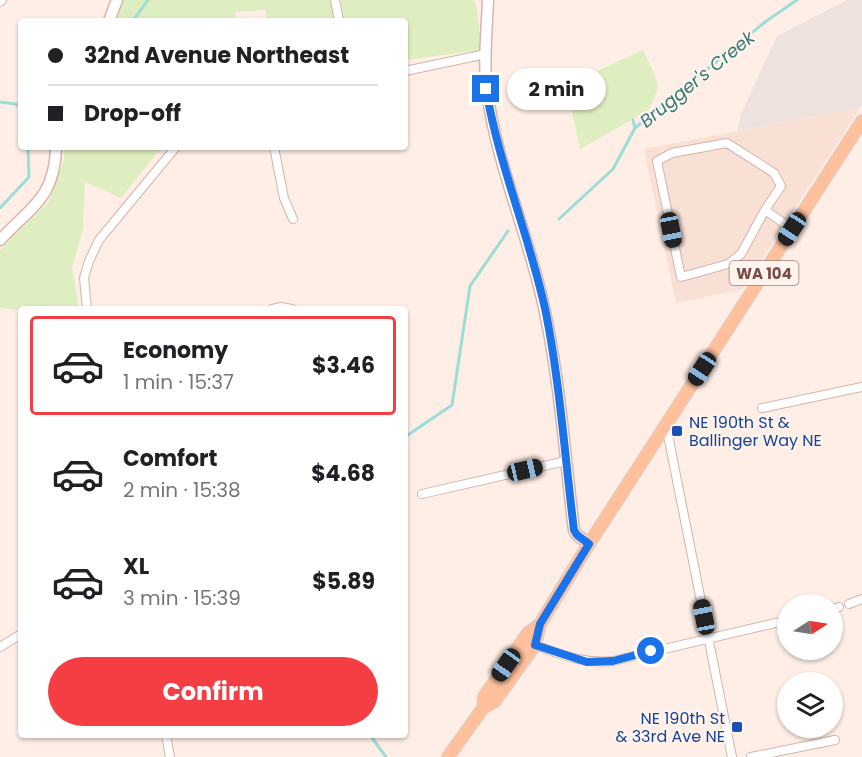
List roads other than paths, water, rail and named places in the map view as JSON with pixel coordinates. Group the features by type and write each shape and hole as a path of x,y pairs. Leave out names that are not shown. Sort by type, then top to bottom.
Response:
{"main road":[{"name":"WA 104","path":"448,757 483,708 495,701 535,645 540,624 589,544 862,121"},
{"name":"WA 104","path":"483,708 484,697 528,633 540,624"}],"street":[{"path":"110,18 117,0"},
{"path":"335,0 338,18"},
{"path":"488,0 486,89 493,125 546,314 574,530 589,544"},
{"path":"408,70 486,54"},
{"path":"727,142 774,173 781,186 765,210 741,254 728,264 681,277 657,161 672,153 727,142"},
{"path":"0,240 38,203 50,187 56,150"},
{"path":"87,306 84,278 99,240 174,150"},
{"path":"275,150 284,198 293,219"},
{"path":"765,210 792,229"},
{"path":"762,408 862,387"},
{"path":"666,425 732,757"},
{"path":"422,494 566,461"},
{"path":"849,604 862,599"},
{"path":"535,645 575,660 613,661 777,622"},
{"path":"0,647 18,636"},
{"path":"167,738 170,757"},
{"path":"751,757 835,740"}],"waterway":[{"path":"135,18 148,0"},
{"name":"Brugger's Creek","path":"559,219 613,169 635,128 765,22 797,0"},
{"path":"0,102 18,106"},
{"name":"Brugger's Creek","path":"633,120 635,128"},
{"path":"0,208 29,177 28,150"},
{"path":"408,435 452,405 470,286 508,231"},
{"path":"372,738 386,757"}],"place":[{"name":"NE 190th St & Ballinger Way NE","path":"677,431"},
{"name":"NE 190th St & 33rd Ave NE","path":"737,727"}]}
